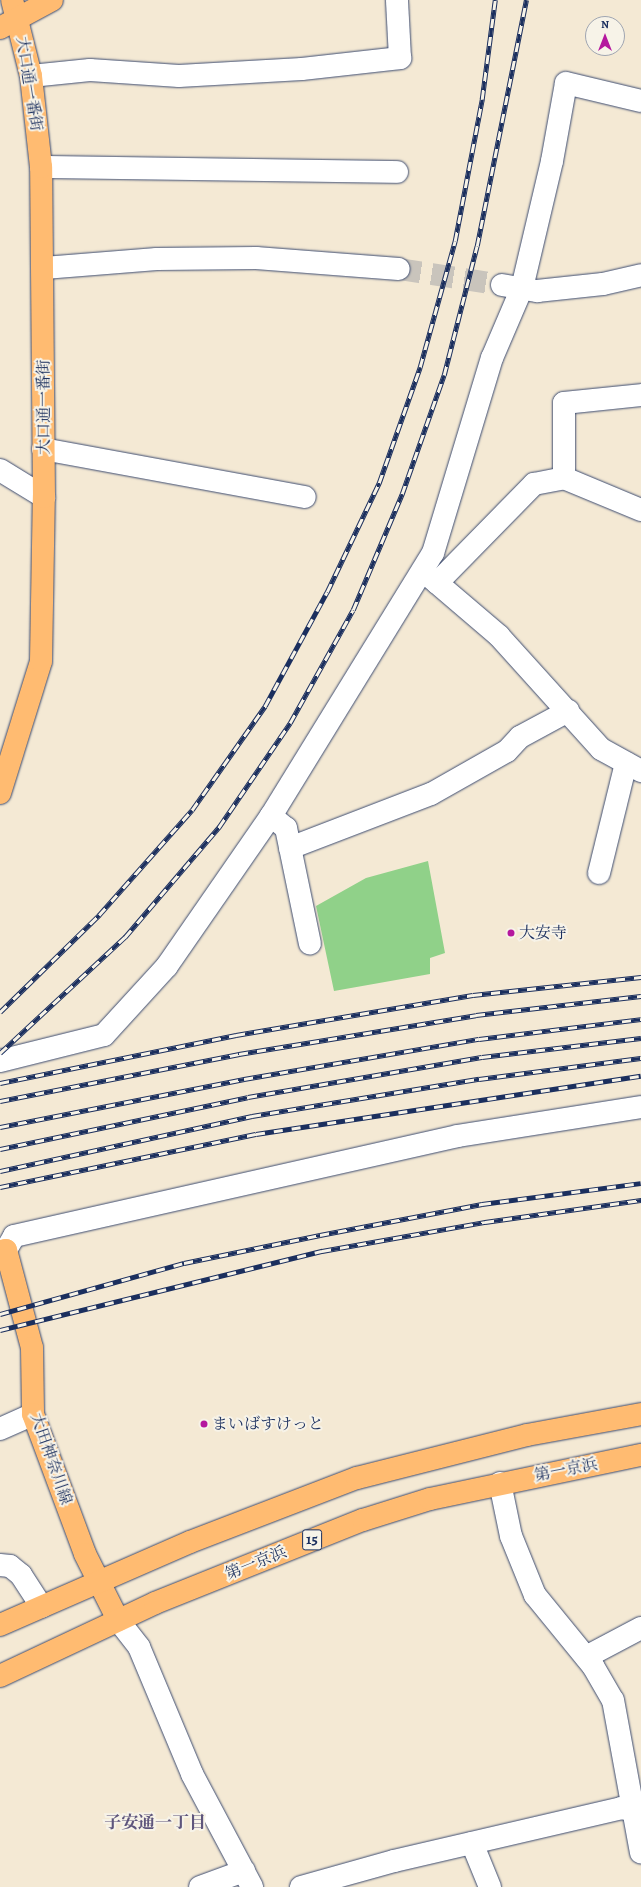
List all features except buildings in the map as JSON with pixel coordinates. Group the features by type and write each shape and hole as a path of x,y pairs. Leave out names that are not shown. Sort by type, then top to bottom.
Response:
{"main road":[{"path":"10,15 52,0"},
{"name":"大口通一番街","path":"0,793 41,661 44,497 44,268 41,167 31,76 10,15"},
{"name":"大田神奈川線","path":"3,1251 32,1348 33,1414 98,1581 118,1620"},
{"path":"0,1625 98,1581 357,1478 519,1437 641,1414"},
{"name":"第一京浜","path":"0,1676 118,1620 363,1520 500,1483 641,1455"}],"street":[{"path":"31,76 90,70 179,76 302,69 400,58 397,0"},
{"path":"430,577 433,554 512,287 552,160 566,83 641,101"},
{"path":"41,167 397,172"},
{"path":"44,268 157,259 256,258 399,269"},
{"path":"512,287 537,291 603,284 641,275"},
{"path":"564,478 564,403 641,395"},
{"path":"43,449 305,497"},
{"path":"0,470 44,497"},
{"path":"0,1061 104,1035 167,966 271,816 430,577 534,484 564,478 641,510"},
{"path":"430,577 499,636 602,749 634,767 599,873"},
{"path":"290,848 431,794 507,751 520,737 568,711"},
{"path":"271,816 286,828 310,944"},
{"path":"3,1251 14,1236 30,1232 458,1136 641,1106"},
{"path":"0,1429 33,1414"},
{"path":"500,1483 511,1536 535,1595 586,1657 613,1700 636,1812 641,1852"},
{"path":"0,1565 10,1566 21,1575 42,1607"},
{"path":"118,1620 139,1647 192,1774 248,1879 200,1887"},
{"path":"586,1657 641,1628"},
{"path":"301,1887 472,1843 621,1808 636,1812"},
{"path":"472,1843 490,1887"}],"green space":[{"path":"428,861 445,953 430,958 430,974 334,991 316,906 366,878"}],"tunnel":[{"path":"399,269 502,285"}],"railway":[{"path":"0,1012 99,915 192,810 265,706 327,592 379,483 420,367 455,241 482,99 495,0"},
{"path":"0,1053 125,937 219,827 290,723 353,610 402,494 444,375 477,246 526,0"},
{"path":"0,1083 236,1035 473,995 641,977"},
{"path":"0,1101 239,1054 476,1015 641,996"},
{"path":"0,1127 244,1079 479,1039 641,1019"},
{"path":"0,1149 248,1097 482,1057 641,1038"},
{"path":"0,1171 252,1116 479,1079 641,1058"},
{"path":"0,1187 256,1134 641,1076"},
{"path":"0,1314 184,1263 320,1235 482,1204 641,1183"},
{"path":"0,1330 322,1251 485,1222 641,1200"}],"place":[{"name":"大安寺","path":"511,933"},
{"name":"まいばすけっと","path":"204,1424"}],"district":[{"name":"子安通一丁目","path":"155,1823"}]}
